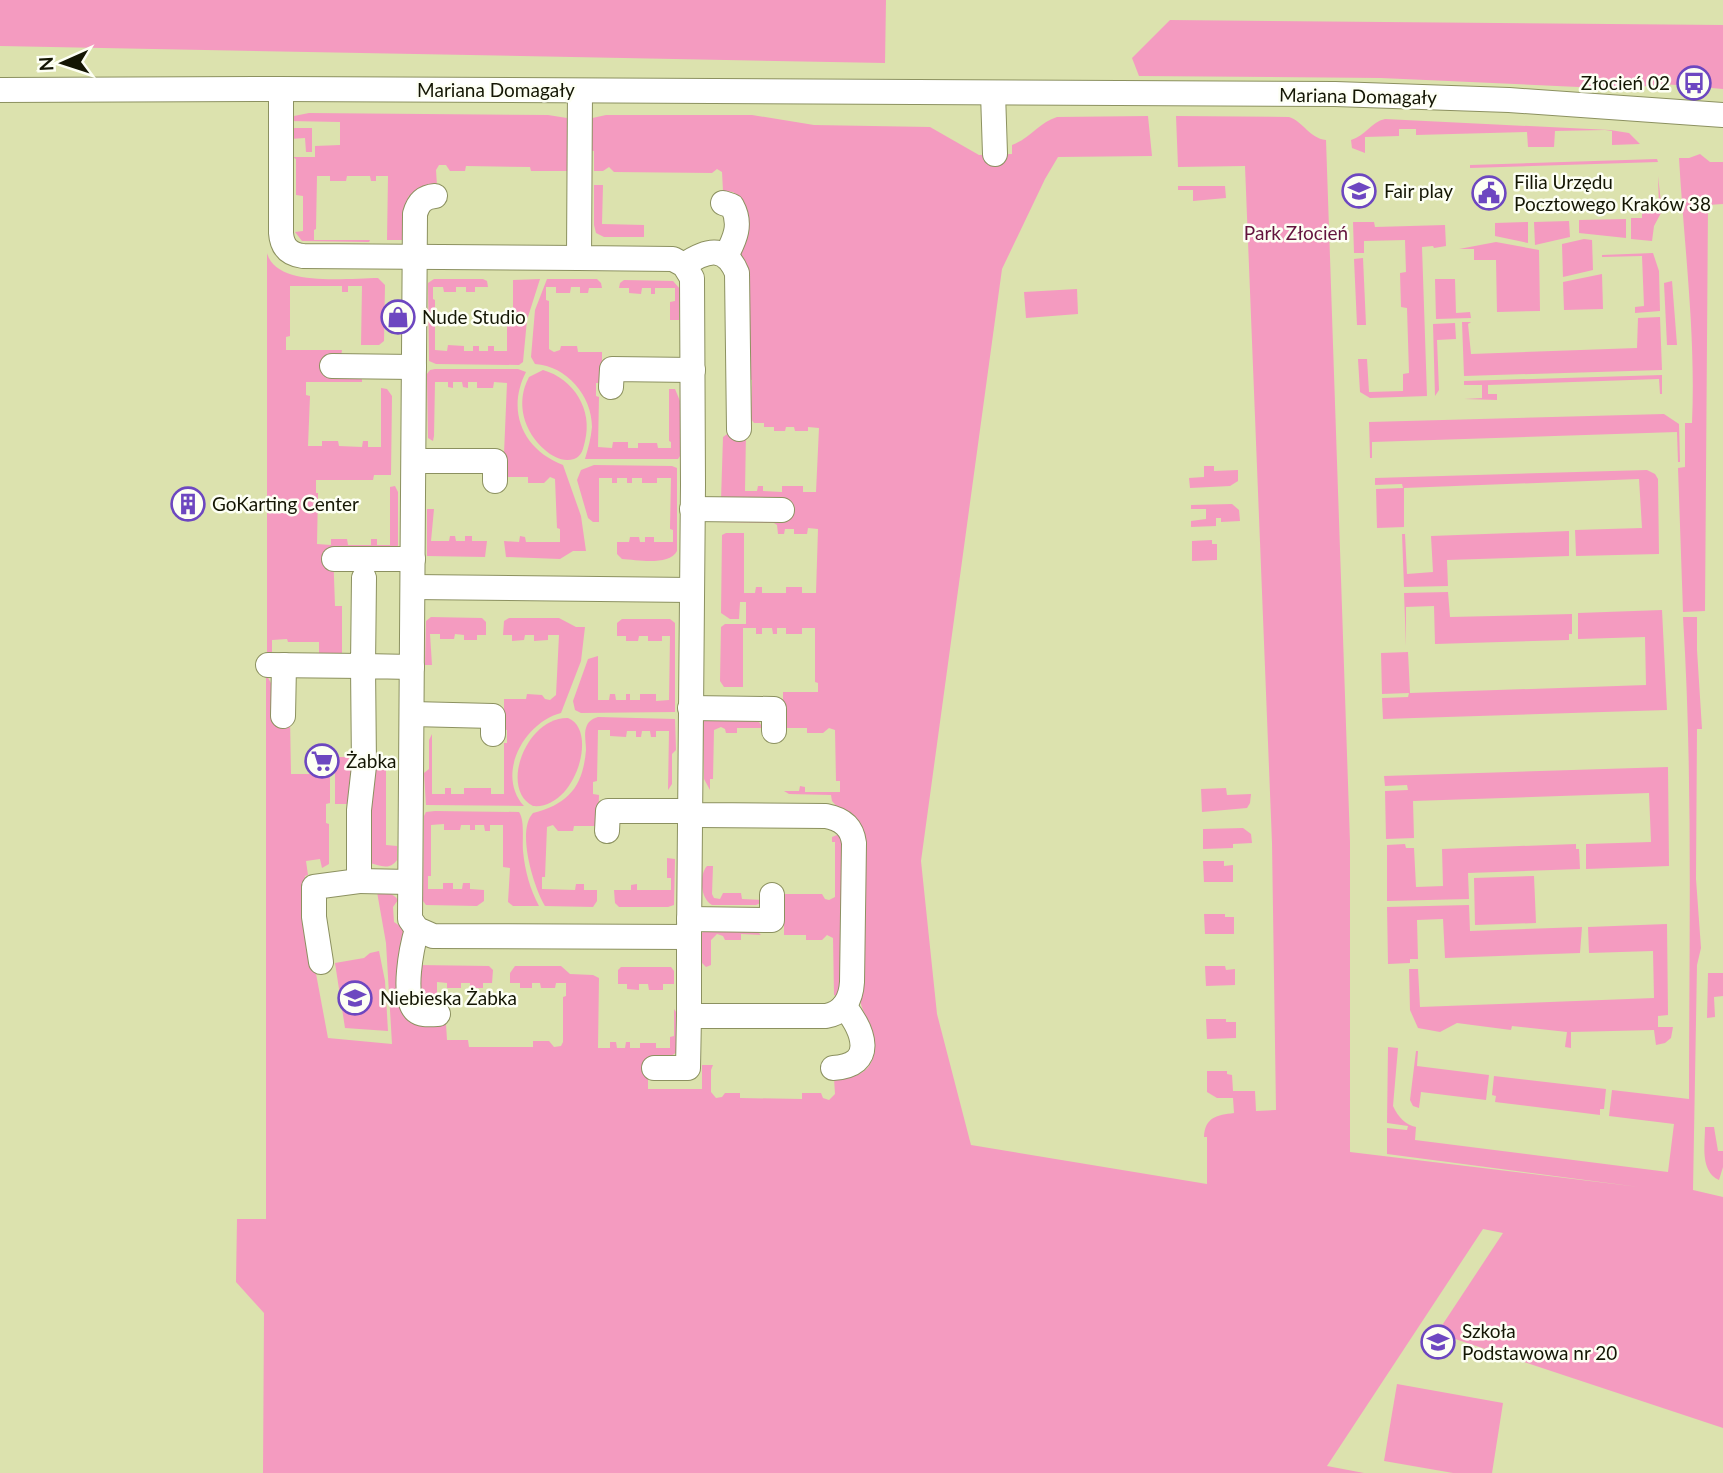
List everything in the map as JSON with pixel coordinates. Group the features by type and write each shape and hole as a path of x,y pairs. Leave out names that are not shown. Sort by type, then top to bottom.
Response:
{"street":[{"path":"281,89 281,229 282,243 287,250 303,256 670,258 684,265 692,283 688,1068 654,1068"},
{"name":"Mariana Domagały","path":"0,90 1364,95 1509,100 1723,115"},
{"path":"579,258 580,91"},
{"path":"993,93 995,154"},
{"path":"435,196 424,199 417,208 415,257 410,919 417,929 433,936 689,928 772,930 772,895"},
{"path":"723,203 732,206 737,216 736,238 726,256"},
{"path":"684,265 697,256 708,253 726,256 737,273 739,429"},
{"path":"332,366 414,367"},
{"path":"612,368 693,369"},
{"path":"414,461 495,462"},
{"path":"692,509 782,510"},
{"path":"334,559 413,559"},
{"path":"359,881 359,810 363,766 364,578"},
{"path":"413,587 691,590"},
{"path":"283,716 276,665 412,667"},
{"path":"690,708 774,709 774,732"},
{"path":"412,715 493,715"},
{"path":"607,811 826,816 847,826 854,844 852,982 850,997 844,1006 836,1014 826,1016 689,1016"},
{"path":"321,962 314,916 313,879 410,882"},
{"path":"417,929 409,963 411,1002 414,1009 420,1013 438,1014"},
{"path":"833,1068 852,1064 859,1058 862,1050 860,1030 844,1006"}],"green space":[{"path":"0,0 886,0 885,63 0,46"},
{"path":"1170,20 1723,25 1723,89 1664,84 1622,89 1381,78 1139,76 1132,58"},
{"path":"309,113 548,115 567,118 567,171 531,171 530,167 466,166 465,171 450,171 446,165 439,165 436,170 437,186 420,187 408,197 404,240 387,240 388,176 376,176 376,181 371,181 370,176 347,176 346,181 330,181 330,176 317,176 314,240 370,240 302,241 295,232 303,231 303,196 296,195 296,159 292,157 288,150 289,128 312,128 312,152 306,152 305,138 290,139 290,153 294,157 315,157 315,146 340,145 340,122 289,121 289,117"},
{"name":"Park Złocień","path":"606,115 752,115 814,125 930,127 979,155 1012,154 1012,145 1057,117 1148,116 1152,156 1058,157 1002,269 921,861 937,1014 971,1145 1207,1184 1205,1130 1213,1118 1234,1113 1233,1098 1217,1098 1207,1092 1207,1071 1227,1071 1227,1074 1232,1075 1233,1091 1255,1091 1256,1111 1276,1110 1272,843 1245,166 1178,167 1176,116 1289,117 1315,136 1326,140 1350,842 1350,1152 1639,1187 1387,1154 1387,1128 1407,1130 1408,1126 1387,1123 1388,1047 1398,1048 1393,1106 1403,1120 1416,1127 1415,1140 1668,1172 1674,1124 1609,1116 1612,1090 1689,1099 1689,798 1683,617 1697,617 1702,729 1697,729 1696,879 1701,948 1697,965 1693,1190 1723,1197 1723,1428 1437,1333 1503,1233 1483,1229 1327,1466 1364,1473 263,1473 264,1313 236,1282 237,1219 266,1219 266,674 290,718 291,774 330,774 330,803 326,804 329,864 322,868 320,859 306,861 308,875 305,876 306,920 328,1038 392,1044 386,943 377,892 383,892 398,900 393,907 394,922 403,928 402,1012 411,1022 446,1024 447,1040 468,1040 469,1047 533,1047 533,1041 549,1041 554,1047 561,1046 566,983 556,983 555,988 541,988 540,983 532,983 532,988 520,988 520,983 510,983 510,973 515,966 561,966 570,974 593,975 599,978 598,1048 610,1048 610,1042 616,1042 617,1048 625,1048 626,1042 630,1042 630,1048 640,1048 640,1043 656,1043 656,1048 670,1048 670,1037 674,1036 674,1009 678,1015 677,1052 648,1072 648,1089 702,1089 702,1065 713,1065 711,1092 716,1098 725,1093 740,1093 740,1098 802,1099 802,1093 821,1093 823,1098 829,1100 835,1094 834,1078 858,1075 867,1069 873,1058 874,1043 859,996 840,810 832,801 831,795 789,794 784,791 799,791 800,786 805,787 805,792 840,792 840,781 836,781 835,730 829,728 823,733 807,733 807,728 783,728 783,692 818,692 818,683 815,682 815,628 802,628 802,634 786,634 786,628 777,628 777,634 773,634 772,628 762,628 762,634 756,634 756,628 743,628 743,687 724,687 720,681 721,627 725,624 746,624 746,602 740,602 739,619 730,619 721,613 722,535 744,533 744,593 755,593 756,587 762,587 762,593 786,593 786,587 802,587 802,593 816,593 818,529 808,528 807,534 794,534 794,529 785,529 784,534 778,534 777,525 774,523 715,522 713,520 721,500 723,437 730,432 746,432 745,491 757,491 758,486 763,486 763,491 782,492 782,486 803,486 803,492 816,492 819,428 808,427 808,431 795,431 794,427 786,427 785,431 774,431 774,427 764,427 764,423 754,423 751,419 752,380 747,379 740,254 741,199 733,192 723,191 722,172 717,169 712,173 614,172 609,167 603,171 594,171 594,151 588,150 588,119"},
{"path":"1385,119 1610,130 1629,133 1640,144 1612,145 1612,131 1605,130 1555,131 1554,147 1528,147 1527,132 1416,135 1416,129 1399,129 1399,136 1365,137 1365,153 1352,148 1351,140"},
{"path":"1700,154 1710,162 1723,162 1723,204 1708,205 1705,611 1683,612 1678,468 1685,467 1685,423 1692,423 1693,390 1679,158"},
{"path":"1657,159 1658,162 1470,168 1470,165"},
{"path":"1658,176 1662,211 1654,226 1652,241 1631,239 1631,218 1642,218 1642,205 1649,204 1650,209 1659,208"},
{"path":"594,185 603,185 602,224 644,225 644,237 604,237 596,233"},
{"path":"1178,186 1225,186 1226,198 1193,201 1193,190 1178,190"},
{"path":"1626,219 1626,238 1579,233 1579,220"},
{"path":"1569,221 1570,237 1535,245 1534,222"},
{"path":"1353,222 1374,222 1375,227 1445,225 1446,246 1422,247 1427,396 1370,398 1360,392 1358,359 1367,359 1369,392 1403,391 1403,374 1409,373 1407,308 1401,307 1400,273 1406,272 1405,240 1364,241 1364,253 1354,253"},
{"path":"1528,222 1528,243 1495,236 1495,223"},
{"path":"1592,240 1593,270 1563,277 1562,244"},
{"path":"1496,242 1539,250 1540,311 1497,312 1496,260 1474,260 1474,249 1459,249"},
{"path":"267,253 273,264 284,272 298,276 315,279 378,278 385,285 384,341 379,345 361,345 362,286 348,286 348,292 342,292 342,286 290,286 290,336 286,337 286,350 342,350 341,357 362,375 362,382 306,382 306,395 310,396 308,446 322,446 322,441 338,441 339,446 362,447 363,441 368,441 368,447 381,447 381,388 387,389 392,396 391,475 374,475 373,480 316,480 317,544 331,545 331,539 347,539 348,545 371,545 371,539 377,539 377,545 390,545 390,487 395,486 398,492 398,546 393,549 333,549 335,606 342,606 342,658 319,658 319,642 288,642 287,639 272,640 272,657 267,657"},
{"path":"1653,253 1659,271 1660,311 1635,313 1635,307 1644,306 1642,256 1602,255"},
{"path":"1363,258 1366,325 1357,325 1354,259"},
{"path":"1602,274 1603,309 1564,310 1563,282"},
{"path":"434,279 483,279 487,281 488,287 475,287 475,292 466,292 466,287 456,287 456,292 444,292 443,287 433,287 435,350 447,351 448,345 464,346 464,351 473,351 473,346 479,346 479,351 488,351 488,346 494,346 494,351 507,351 507,310 513,309 513,280 540,279 527,320 523,362 519,365 436,364 429,361 428,283"},
{"path":"547,279 597,279 601,283 602,288 589,288 588,293 580,293 580,287 571,287 570,293 556,293 556,287 546,287 546,300 549,301 549,349 554,352 560,350 561,346 577,346 578,352 602,352 602,383 596,383 596,396 599,397 598,447 612,448 613,442 628,442 628,448 638,448 638,443 657,443 658,448 671,448 669,389 675,389 680,401 678,459 585,459 592,427 588,404 576,385 567,377 557,370 535,364 531,357 535,310"},
{"path":"1435,279 1455,279 1456,313 1470,312 1471,318 1436,319"},
{"path":"624,280 673,281 680,289 679,320 670,320 670,302 675,301 675,288 655,288 655,294 651,294 651,288 642,288 641,294 629,293 629,288 619,288"},
{"path":"1672,281 1677,345 1667,345 1664,283"},
{"path":"1077,289 1078,314 1026,318 1024,292"},
{"path":"1660,317 1662,370 1464,376 1462,322 1471,322 1468,324 1471,354 1637,348 1638,318"},
{"path":"1455,323 1456,339 1437,340 1439,390 1435,396 1433,324"},
{"path":"435,369 518,369 526,372 518,401 522,428 538,450 563,465 581,516 586,551 573,551 560,559 506,557 504,541 519,542 520,536 525,537 526,542 560,542 555,479 550,477 544,483 528,483 528,477 503,477 507,383 494,382 493,388 477,388 477,382 468,382 468,388 463,387 462,382 453,382 453,388 448,387 448,382 435,382 433,441 428,438 427,374"},
{"path":"543,370 554,374 572,388 583,407 587,429 583,449 577,458 562,459 548,453 527,426 522,407 525,387 529,377"},
{"path":"1662,375 1662,394 1659,379 1488,385 1488,394 1497,394 1497,400 1464,399 1482,398 1482,385 1464,385 1464,381"},
{"path":"1664,414 1679,424 1680,462 1677,432 1372,442 1370,458 1369,422"},
{"path":"594,465 677,468 677,551 673,556 644,561 622,559 617,554 617,542 629,542 630,537 639,537 640,542 645,542 645,537 654,537 654,542 673,542 673,530 670,529 671,478 657,478 657,483 642,483 642,478 632,478 632,483 627,483 627,478 617,478 617,483 612,483 612,478 599,478 599,522 593,522 588,518 577,480 581,470"},
{"path":"1204,466 1214,466 1214,471 1238,470 1238,481 1230,486 1190,488 1189,478 1204,477"},
{"path":"1647,470 1658,479 1659,554 1576,556 1575,530 1642,528 1639,479 1404,488 1404,527 1377,528 1376,489 1403,488 1402,484 1375,485 1375,478"},
{"path":"1232,504 1239,510 1240,521 1221,522 1221,518 1216,518 1216,526 1191,527 1191,521 1206,519 1206,509 1191,509 1191,505"},
{"path":"427,509 434,509 431,541 449,541 450,536 455,536 456,541 465,541 465,536 472,536 472,541 487,541 485,557 427,556"},
{"path":"1569,531 1569,556 1447,560 1448,586 1404,587 1402,534 1405,534 1407,574 1433,572 1431,536"},
{"path":"1212,540 1212,544 1217,544 1217,560 1192,561 1192,541"},
{"path":"1448,592 1450,617 1572,614 1572,634 1569,634 1569,640 1435,644 1434,606 1406,607 1406,646 1404,593"},
{"path":"1662,610 1667,710 1383,719 1382,698 1408,697 1409,693 1382,694 1381,653 1408,652 1410,693 1646,685 1645,637 1578,639 1578,613"},
{"path":"431,617 482,618 486,622 486,635 477,635 477,640 464,640 464,635 455,634 454,639 440,639 440,634 430,634 432,665 425,665 426,621"},
{"path":"509,618 559,618 576,627 585,627 581,661 561,713 536,727 518,751 513,765 512,779 524,806 426,805 424,773 429,769 429,740 432,734 432,794 445,794 445,788 451,788 451,794 464,794 464,788 491,788 491,794 504,794 504,743 507,743 507,730 504,729 504,699 526,699 527,694 542,695 550,700 556,695 559,635 548,635 548,640 534,641 534,635 525,635 524,640 512,641 512,635 503,635 504,621"},
{"path":"622,619 670,619 675,623 675,712 581,713 575,710 573,701 588,659 598,656 598,700 609,700 610,694 615,694 616,700 626,700 626,694 630,694 630,700 640,700 640,694 656,694 656,701 669,700 670,636 662,636 662,641 648,641 648,636 639,636 638,641 626,641 626,636 617,636 617,623"},
{"path":"598,717 675,719 676,750 672,754 672,784 668,790 669,731 656,731 656,737 651,737 650,731 642,731 641,737 636,737 636,731 627,731 626,737 610,736 610,730 598,730 597,781 593,782 593,794 599,795 598,826 574,826 573,831 558,831 553,825 547,827 545,877 542,877 542,889 575,890 576,884 584,884 584,890 597,890 597,901 593,907 545,906 528,860 528,821 533,813 556,804 572,792 582,774 586,728 590,721"},
{"path":"568,718 577,725 582,737 578,768 561,796 548,804 533,806 523,797 518,785 522,755 540,729 553,721"},
{"path":"757,719 763,728 737,728 737,733 726,733 721,727 714,730 713,779 710,779 710,790 704,779 703,721"},
{"path":"335,757 354,757 350,804 335,804"},
{"path":"1668,767 1669,866 1586,869 1586,844 1651,842 1649,793 1413,801 1414,838 1386,839 1385,791 1408,790 1407,785 1385,786 1384,776"},
{"path":"372,770 386,770 386,845 397,846 397,860 390,866 368,863"},
{"path":"1226,788 1227,795 1251,794 1247,808 1202,812 1201,789"},
{"path":"426,812 519,812 523,825 523,851 527,873 539,906 513,906 508,902 510,868 503,867 503,825 490,825 490,831 485,831 484,825 475,825 475,830 470,830 470,825 461,825 460,830 444,830 444,824 431,825 431,876 428,876 428,889 443,889 443,883 453,883 453,889 462,889 463,883 470,883 470,889 484,890 484,901 477,906 426,905 423,901 424,816"},
{"path":"1243,828 1251,834 1252,843 1233,844 1233,848 1203,849 1203,829"},
{"path":"842,833 840,999 834,995 833,938 827,935 822,940 806,940 806,935 784,935 784,894 822,894 829,900 835,897 835,842 832,842 832,837"},
{"path":"1405,844 1406,848 1414,848 1416,887 1443,886 1442,849 1576,844 1576,849 1579,849 1580,869 1468,873 1469,899 1387,901 1387,845"},
{"path":"667,858 675,859 674,905 619,907 615,903 614,890 631,890 631,885 637,884 637,890 671,890 671,878 667,878"},
{"path":"1203,861 1224,861 1224,866 1233,865 1233,882 1204,882"},
{"path":"707,866 713,866 714,898 720,899 723,893 741,893 742,899 763,900 756,905 712,905 705,897 702,886"},
{"path":"1534,876 1536,923 1475,925 1474,878"},
{"path":"1469,905 1470,931 1582,927 1580,953 1445,958 1443,919 1417,920 1418,959 1410,959 1410,963 1388,964 1387,907"},
{"path":"1204,914 1234,917 1234,934 1205,934"},
{"path":"1667,924 1668,1015 1658,1016 1658,1027 1673,1027 1671,1038 1665,1043 1656,1045 1654,1030 1571,1032 1571,1048 1565,1047 1567,1032 1512,1026 1511,1030 1457,1023 1440,1032 1418,1028 1410,1010 1409,969 1418,969 1420,1007 1654,998 1653,951 1589,953 1588,927"},
{"path":"706,930 757,931 761,935 741,934 741,940 725,940 717,934 711,940 711,965 706,967 702,963 702,933"},
{"path":"379,951 385,981 388,1031 345,1028 335,963 364,958"},
{"path":"418,965 489,966 493,970 492,983 483,983 483,988 470,988 470,983 461,983 461,988 447,988 447,983 437,982 440,1005 428,1005 421,1000"},
{"path":"1205,966 1235,969 1235,985 1206,986"},
{"path":"621,967 671,967 674,971 674,984 663,984 663,990 649,990 648,984 639,984 639,990 627,989 627,984 618,984 618,970"},
{"path":"1708,973 1723,973 1723,996 1714,997 1715,1017 1707,1018"},
{"path":"1206,1019 1236,1022 1236,1038 1207,1039"},
{"path":"1416,1051 1417,1066 1489,1075 1486,1100 1421,1092 1419,1108 1413,1106 1410,1100"},
{"path":"1494,1076 1606,1089 1604,1109 1600,1109 1600,1115 1495,1102 1496,1096 1492,1095"},
{"path":"1705,1127 1714,1127 1718,1151 1723,1151 1723,1167 1719,1180 1713,1176 1706,1164"},
{"path":"1397,1384 1503,1403 1492,1473 1453,1473 1384,1461"}],"place":[{"name":"Złocień 02","path":"1694,83"},
{"name":"Fair play","path":"1359,191"},
{"name":"Filia Urzędu Pocztowego Kraków 38","path":"1489,193"},
{"name":"Nude Studio","path":"398,317"},
{"name":"GoKarting Center","path":"188,504"},
{"name":"Żabka","path":"322,761"},
{"name":"Niebieska Żabka","path":"355,998"},
{"name":"Szkoła Podstawowa nr 20","path":"1438,1342"}]}
